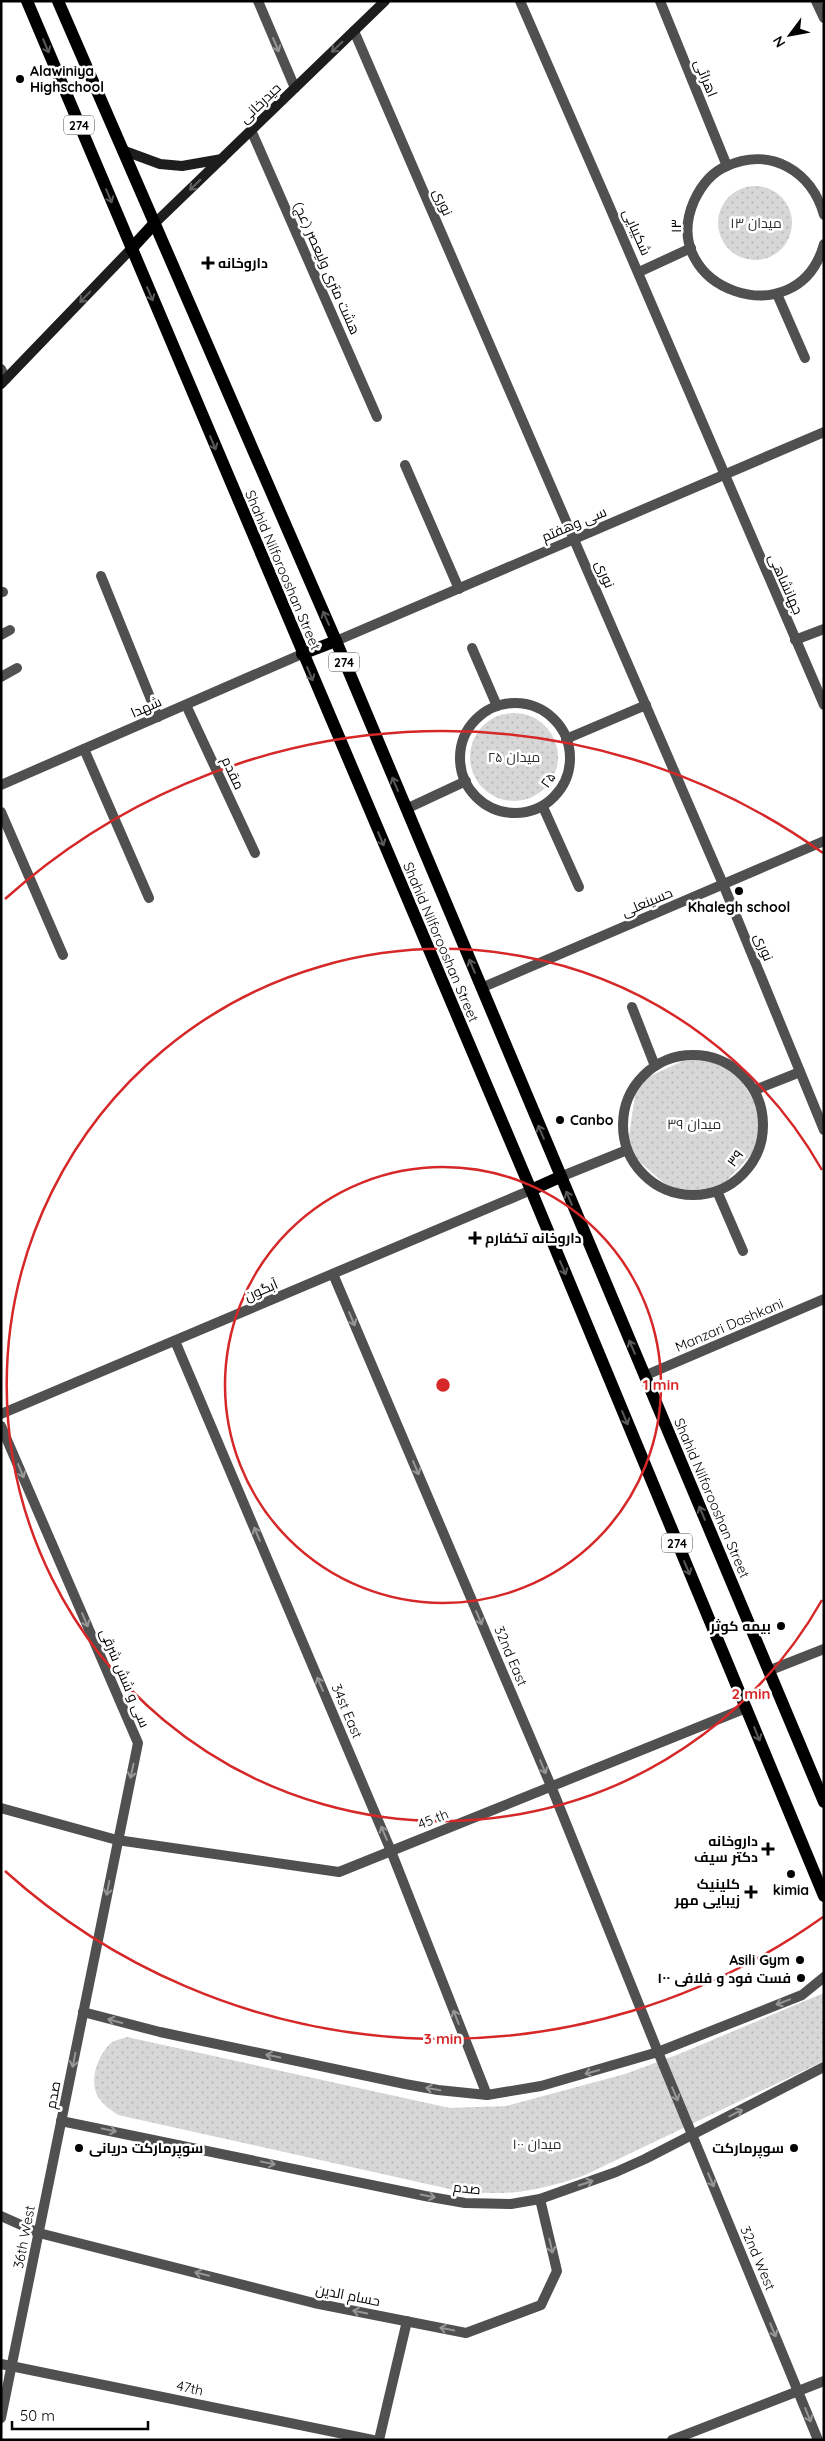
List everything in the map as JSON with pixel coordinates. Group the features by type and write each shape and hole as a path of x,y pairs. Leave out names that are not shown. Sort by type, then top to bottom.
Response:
{"main road":[{"name":"Shahid Nilforooshan Street","path":"27,1 302,654 531,1190 824,1896"},
{"name":"274","path":"58,1 336,641 560,1177"},
{"name":"حیدرخانی","path":"154,224 385,1"},
{"path":"122,150 160,164 182,166 222,159"},
{"path":"4,381 154,224"},
{"path":"302,654 336,641"},
{"name":"Shahid Nilforooshan Street","path":"560,1177 824,1802"},
{"path":"531,1190 560,1177"}],"street":[{"path":"258,1 295,88"},
{"name":"شکیبایی","path":"520,1 639,272 723,475"},
{"name":"اهرائی","path":"660,1 727,166"},
{"path":"816,1 824,18"},
{"name":"نوری","path":"354,31 723,884 824,1130"},
{"name":"هشت متری ولیعصر (عج)","path":"252,130 377,417"},
{"name":"۱۳","path":"824,215 822,198 807,181 783,165 769,160 748,160 727,166 711,176 698,192 691,210 688,229 691,248 700,267 716,283 734,293 755,297 777,294 798,284 814,267 824,244"},
{"path":"639,272 691,248"},
{"path":"777,294 805,358"},
{"path":"1,369 4,381"},
{"name":"سی وهفتم","path":"336,641 824,432"},
{"path":"405,465 459,588"},
{"name":"جهانشاهی","path":"723,475 824,705"},
{"path":"101,576 158,717"},
{"path":"796,640 824,629"},
{"path":"472,648 497,706"},
{"name":"شهدا","path":"1,785 302,654"},
{"path":"1,676 17,668"},
{"name":"۲۵","path":"514,703 531,705 546,712 558,724 566,739 570,757 568,775 560,791 543,807 516,813 500,811 485,804 473,793 466,782 460,762 462,744 469,727 482,714 497,706 514,703"},
{"name":"مقدم","path":"186,705 255,854"},
{"path":"566,739 646,705"},
{"path":"84,749 149,898"},
{"path":"406,809 466,782"},
{"path":"543,807 579,887"},
{"path":"1,812 63,955"},
{"name":"حسینعلی","path":"481,988 824,840"},
{"path":"632,1007 655,1066"},
{"name":"۳۹","path":"688,1056 717,1059 735,1070 755,1090 762,1125 760,1146 746,1170 736,1180 717,1190 696,1195 682,1194 654,1184 638,1169 627,1150 622,1127 626,1103 637,1082 655,1066 674,1057 688,1056"},
{"path":"755,1090 800,1072"},
{"path":"560,1177 627,1150"},
{"name":"آبگون","path":"1,1414 531,1190"},
{"path":"717,1190 743,1251"},
{"name":"32nd East","path":"333,1274 551,1786 658,2052"},
{"name":"Manzari Dashkani","path":"644,1376 824,1299"},
{"name":"34st East","path":"175,1341 391,1851 487,2095"},
{"name":"سی و شش شرقی","path":"1,1426 138,1744 83,2012"},
{"path":"768,1671 824,1649"},
{"name":"45 th","path":"1,1808 117,1840 339,1872 746,1708"},
{"path":"83,2012 160,2032 406,2084 438,2090 487,2095 541,2086 658,2052 802,1995 824,1977"},
{"name":"صدم","path":"83,2012 62,2121 465,2203 511,2204 540,2199 616,2172 692,2135"},
{"path":"658,2052 692,2135 824,2068"},
{"name":"36th West","path":"1,2418 62,2121"},
{"name":"32nd West","path":"692,2135 818,2440"},
{"name":"حسام الدین","path":"1,2216 39,2233 314,2303 466,2332 541,2305 557,2271 540,2199"},
{"path":"379,2440 408,2321"},
{"name":"47th","path":"1,2364 373,2440"},
{"path":"672,2440 824,2381"}],"green space":[{"name":"میدان ۱۳","path":"748,186 762,186 776,192 786,202 792,216 790,237 776,254 762,260 748,260 734,254 724,244 718,230 718,216 724,202 734,192"},
{"name":"میدان ۲۵","path":"514,713 531,716 545,726 555,740 558,757 555,774 545,788 531,798 514,801 497,798 483,788 473,774 470,757 473,740 483,726 497,716"},
{"name":"میدان ۳۹","path":"696,1055 735,1070 760,1111 759,1146 717,1191 675,1193 627,1150 637,1082"},
{"name":"میدان ۱۰۰","path":"824,1993 824,2061 585,2175 551,2186 521,2192 490,2193 454,2190 118,2115 102,2102 97,2096 95,2089 95,2073 100,2057 113,2042 127,2037 450,2108 506,2106 625,2074 679,2054"}],"place":[{"name":"Alawiniya Highschool","path":"20,79"},
{"name":"داروخانه","path":"208,263"},
{"name":"Khalegh school","path":"739,891"},
{"name":"Canbo","path":"560,1120"},
{"name":"داروخانه تکفارم","path":"475,1238"},
{"name":"بیمه کوثر","path":"781,1626"},
{"name":"داروخانه دکتر سیف","path":"768,1849"},
{"name":"kimia","path":"791,1874"},
{"name":"کلینیک زیبایی مهر","path":"751,1892"},
{"name":"Asili Gym","path":"800,1960"},
{"name":"فست فود و فلافی ۱۰۰","path":"801,1978"},
{"name":"سوپرمارکت دریانی","path":"79,2148"},
{"name":"سوپرمارکت","path":"794,2148"}]}
